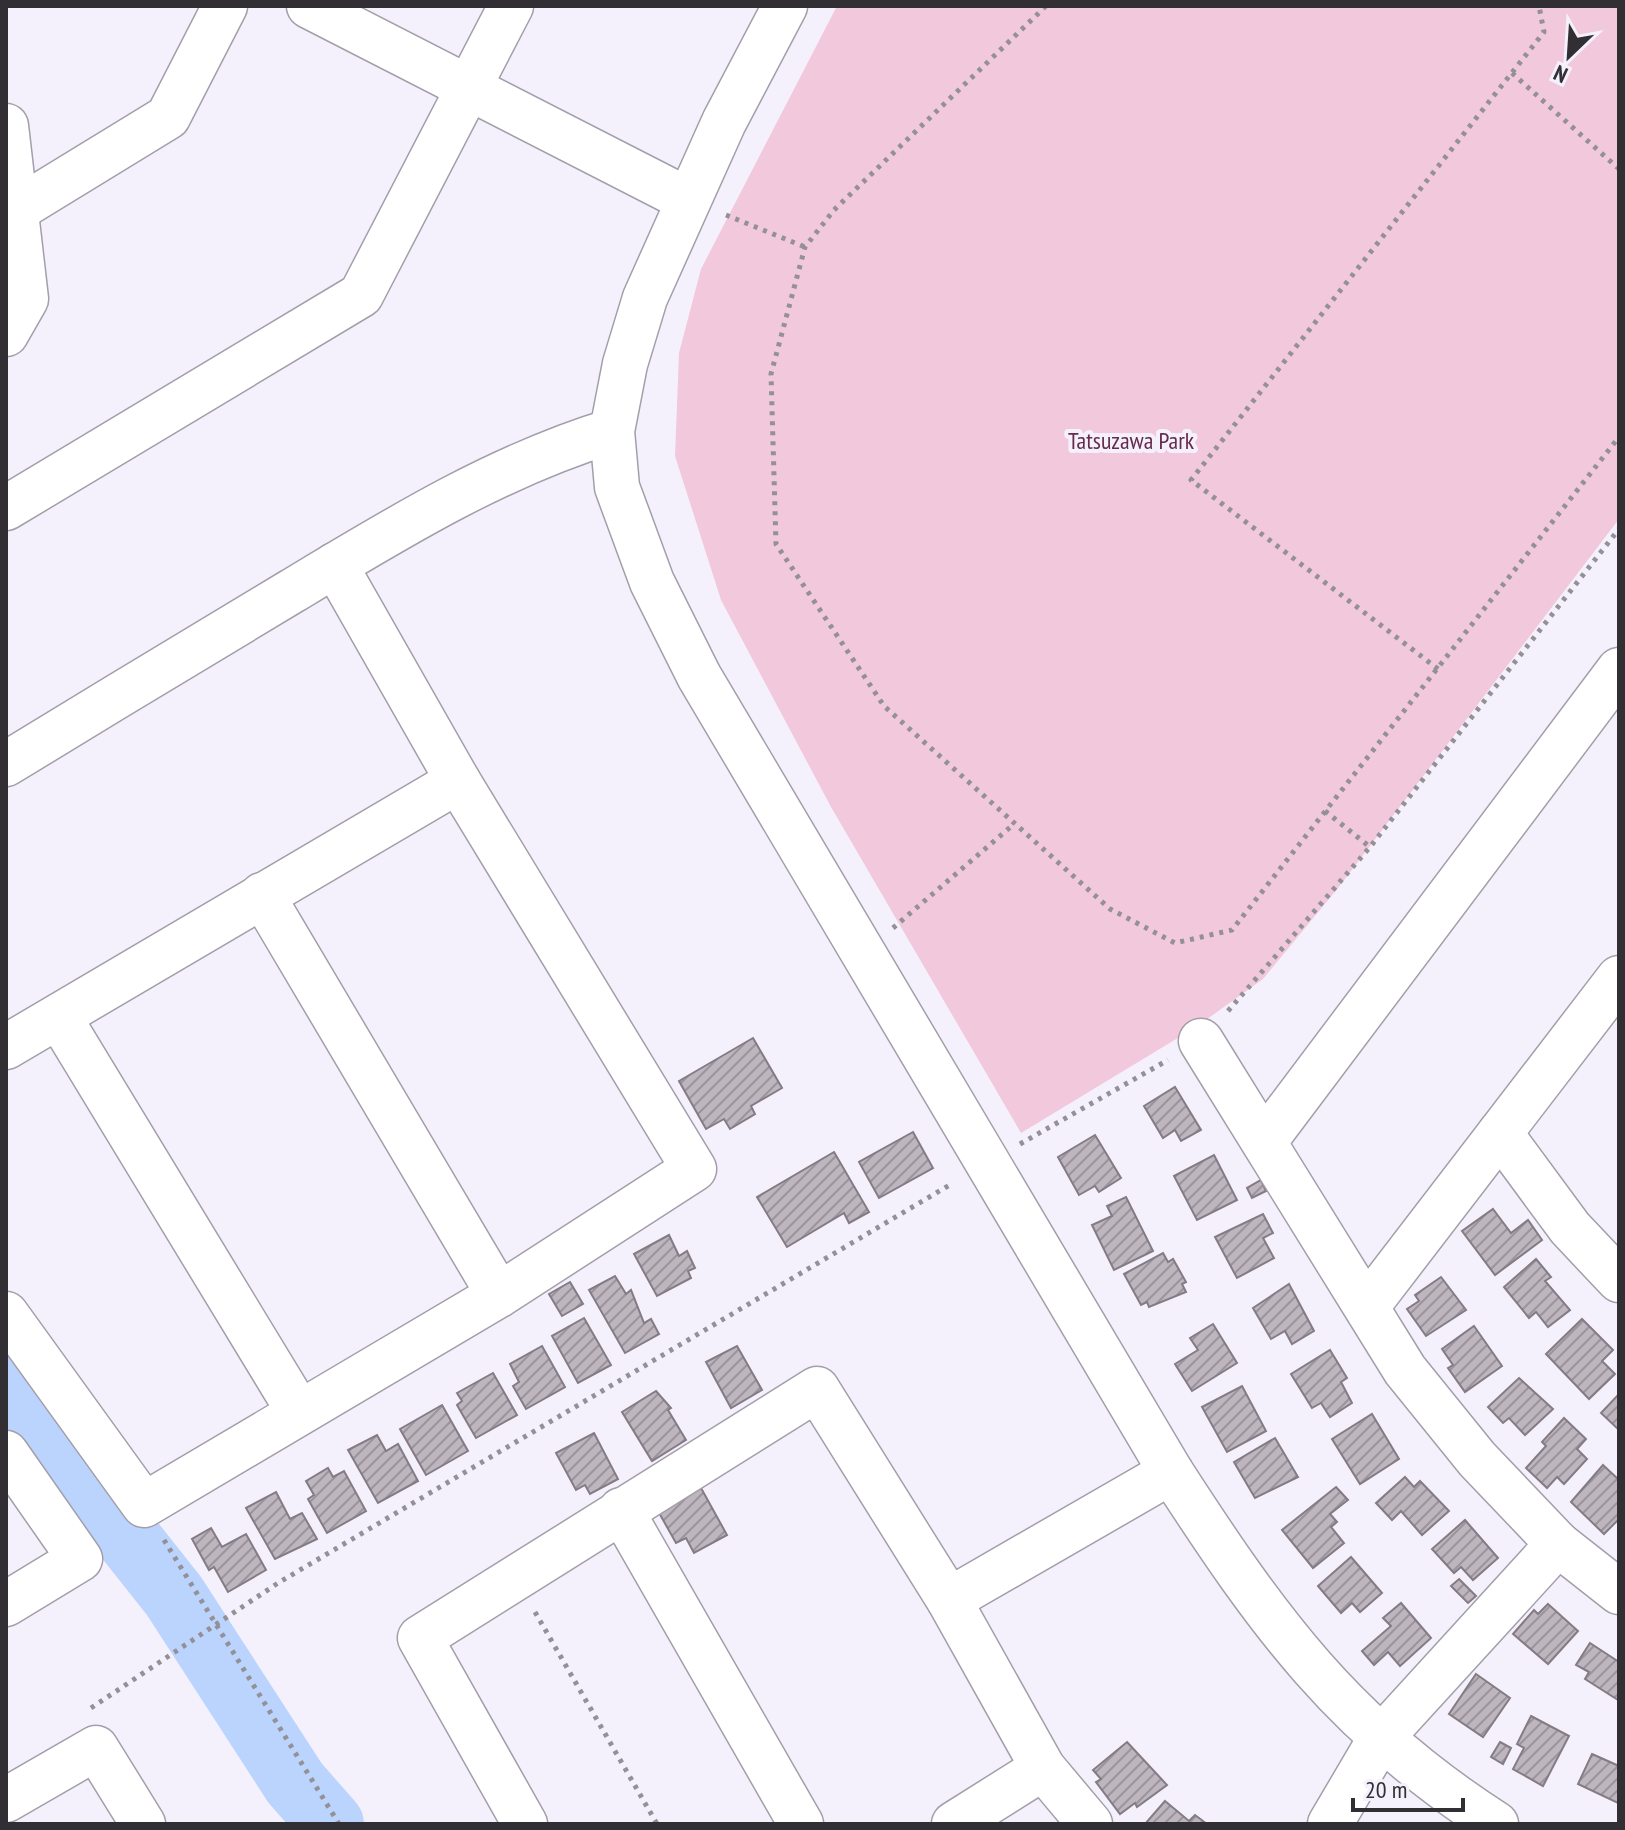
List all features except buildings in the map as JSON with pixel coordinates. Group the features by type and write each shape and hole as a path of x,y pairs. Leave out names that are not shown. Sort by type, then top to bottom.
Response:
{"street":[{"path":"16,210 168,117 225,6"},
{"path":"309,6 688,200"},
{"path":"6,508 361,295 511,6"},
{"path":"785,6 688,200 645,298 625,364 612,431 617,487 652,582 699,676 1171,1472 1272,1622 1318,1678 1380,1739 1454,1797 1496,1824"},
{"path":"6,126 26,299 6,334"},
{"path":"6,764 335,565 488,478 541,454 612,431"},
{"path":"6,1314 144,1505 499,1295 694,1169 458,781 335,565"},
{"path":"1264,1142 1619,670"},
{"path":"6,1047 458,781"},
{"path":"262,895 499,1295"},
{"path":"1368,1305 1619,978"},
{"path":"59,1017 299,1412"},
{"path":"1201,1041 1368,1305 1405,1370 1477,1459 1558,1544 1619,1592"},
{"path":"1500,1133 1570,1228 1619,1280"},
{"path":"525,1824 420,1638 817,1389 949,1600 1043,1768 1090,1824"},
{"path":"6,1453 80,1559 6,1604"},
{"path":"949,1600 1171,1472"},
{"path":"621,1510 801,1824"},
{"path":"1330,1824 1380,1739 1558,1544"},
{"path":"6,1800 96,1748 143,1824"},
{"path":"954,1824 1043,1768"}],"path":[{"path":"1046,6 834,210 805,247 771,374 776,544 884,706 1110,909 1175,943 1232,930 1619,437"},
{"path":"1438,669 1191,480 1544,32 1539,6"},
{"path":"1512,73 1619,169"},
{"path":"688,200 805,247"},
{"path":"84,1712 215,1628 278,1583 989,1161 1201,1041 1370,847 1619,529"},
{"path":"1325,811 1370,847"},
{"path":"865,953 1014,824"},
{"path":"144,1505 215,1628 339,1824"},
{"path":"515,1576 657,1824"}],"green space":[{"name":"Tatsuzawa Park","path":"837,6 1619,6 1619,519 1338,888 1263,979 1196,1027 1021,1133 831,807 721,600 675,456 679,353 701,269"}],"waterway":[{"path":"6,1384 174,1596 295,1783 331,1824"}]}
